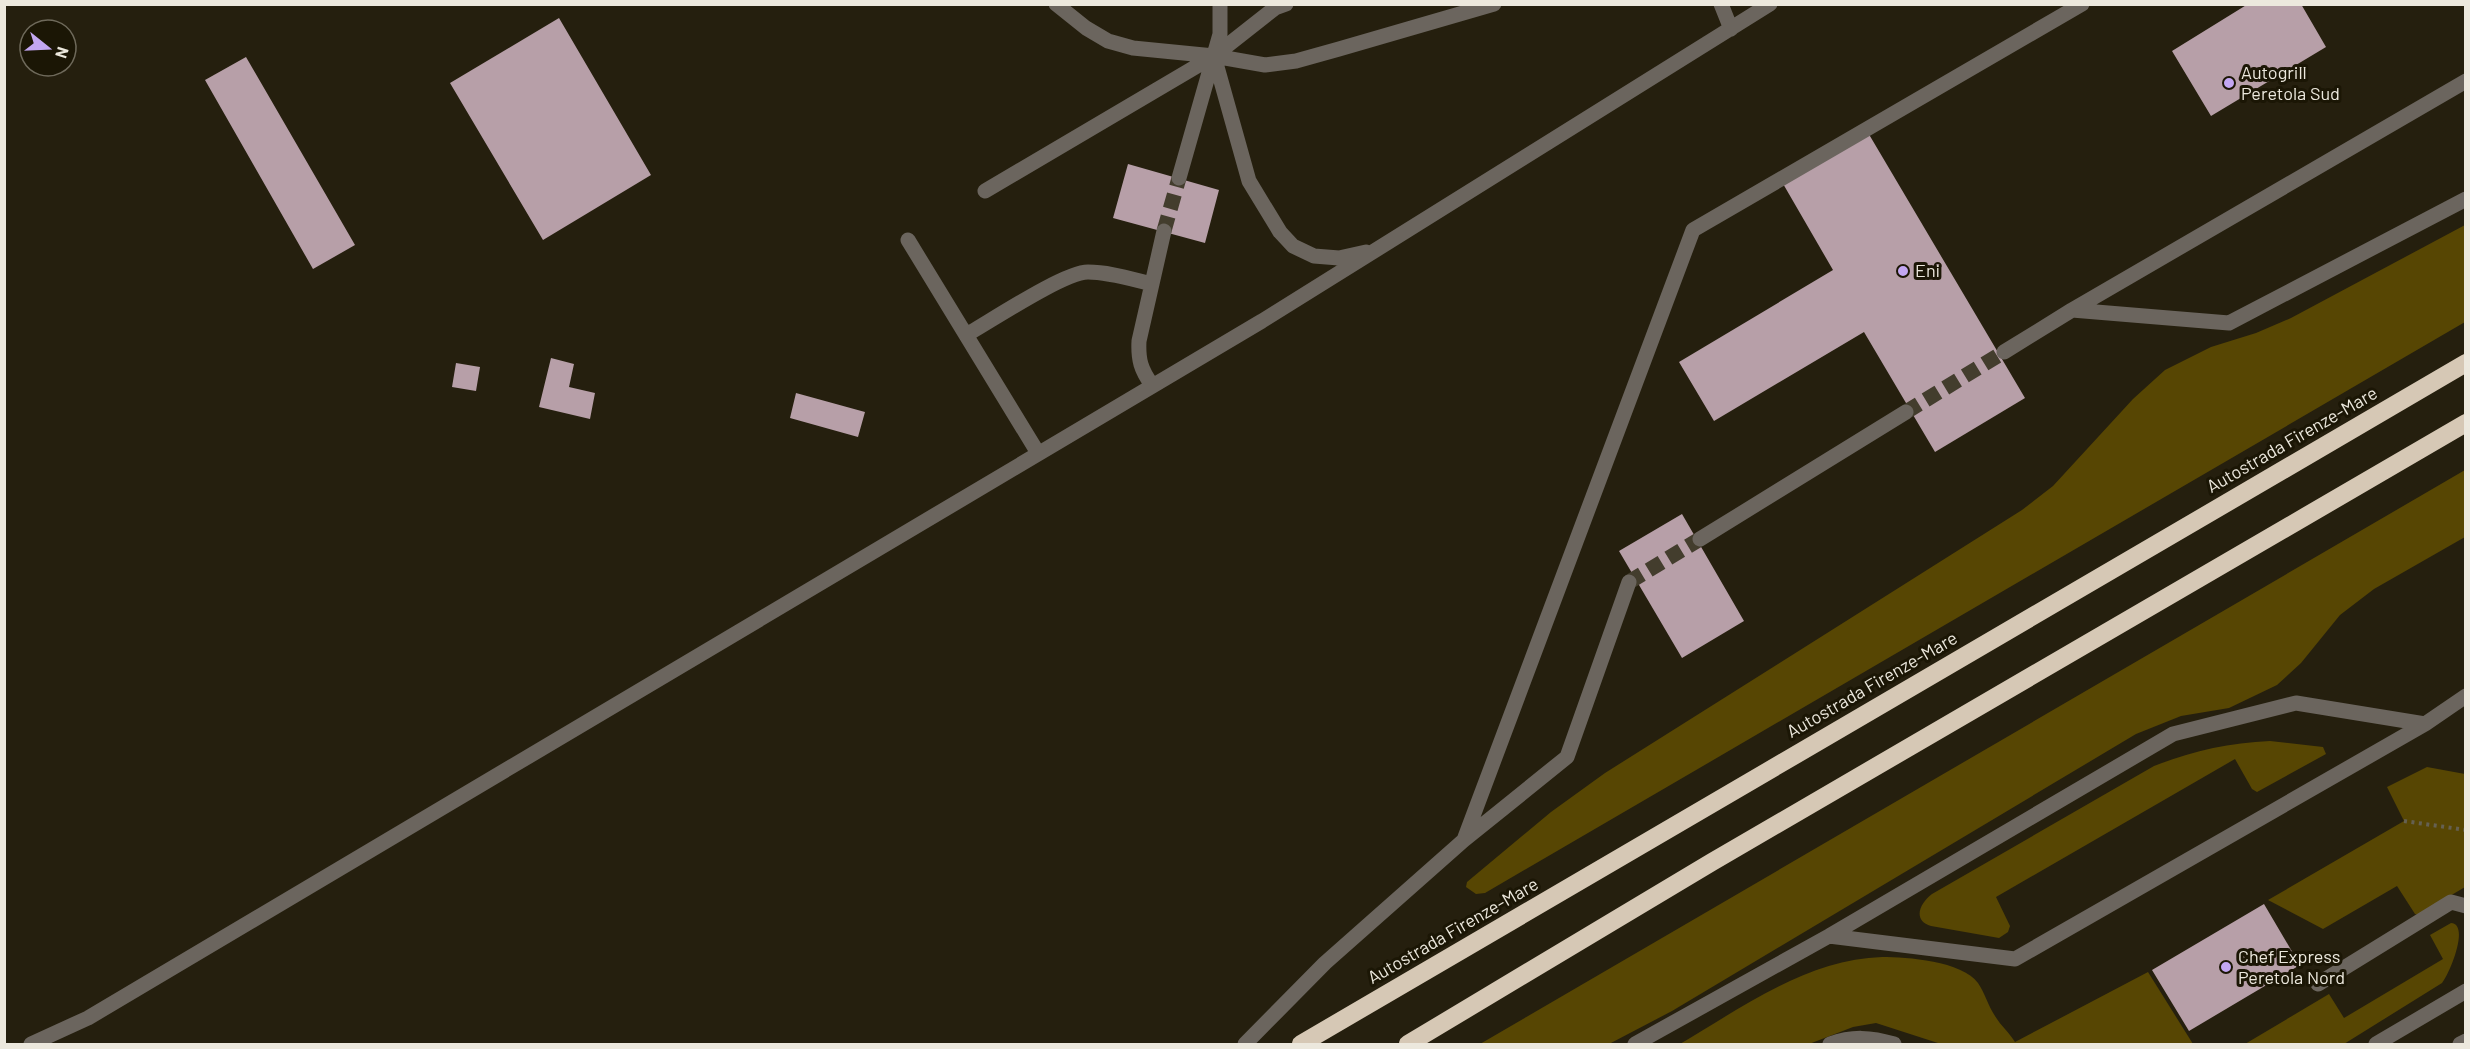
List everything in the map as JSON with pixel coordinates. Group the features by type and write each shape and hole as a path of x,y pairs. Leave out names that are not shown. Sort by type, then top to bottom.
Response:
{"highway":[{"name":"Autostrada Firenze-Mare","path":"1301,1044 2466,363"},
{"path":"1408,1044 1712,862 2466,423"}],"lane":[{"path":"1056,4 1086,28 1108,41 1133,48 1214,56 1265,65 1296,61 1494,4"},
{"path":"1179,178 1220,34 1220,4"},
{"path":"985,191 1214,56 1275,8 1286,4"},
{"path":"1721,4 1731,29"},
{"path":"32,1044 88,1018 1262,321 1770,4"},
{"path":"1464,840 1693,230 2082,4"},
{"path":"1214,56 1248,181 1280,232 1293,246 1314,256 1339,258 1363,253 1389,242"},
{"path":"2004,352 2072,310 2466,81"},
{"path":"2072,310 2229,323 2466,199"},
{"path":"1152,385 1142,372 1138,358 1139,341 1164,231"},
{"path":"908,240 1038,453"},
{"path":"966,335 1048,287 1086,272 1105,273 1152,284"},
{"path":"1700,539 1906,412"},
{"path":"1245,1044 1324,963 1464,840 1567,757 1629,582"},
{"path":"1829,936 2015,959 2425,724 2466,696"},
{"path":"1635,1044 1829,936 2173,734 2296,703 2425,724"},
{"path":"2318,984 2451,902 2466,906"},
{"path":"2376,1044 2466,991"},
{"path":"1830,1044 1843,1039 1872,1037 1894,1044"},
{"path":"2460,1044 2466,1041"}],"path":[{"path":"2404,820 2466,830"}],"shaded area":[{"path":"2465,225 2465,322 1485,893 1476,894 1466,887 1467,882 1551,812 1605,773 2022,510 2053,486 2133,399 2165,370 2211,347 2256,333 2291,318"},
{"path":"2465,470 2465,537 2374,589 2340,615 2301,663 2277,685 2229,708 2181,716 2136,734 1672,1011 1609,1044 1480,1044"},
{"path":"2270,741 2323,747 2326,754 2257,792 2252,789 2235,759 1996,897 2010,926 2008,932 1999,938 1931,926 1921,920 1921,906 1932,894 2154,766 2210,749"},
{"path":"2427,767 2465,774 2465,887 2418,915 2415,914 2397,886 2323,929 2268,900 2404,821 2387,787"},
{"path":"2451,923 2456,925 2459,931 2459,940 2457,950 2442,983 2344,1044 2245,1044 2329,994 2344,1018 2443,959 2430,935"},
{"path":"1882,957 1905,958 1947,965 1970,976 1978,983 1993,1012 2015,1042 2148,972 2193,1044 1941,1044 1876,1023 1853,1027 1809,1044 1680,1044 1751,1001 1802,976 1828,966"}],"building":[{"name":"Autogrill Peretola Sud","path":"2248,4 2301,4 2326,47 2211,116 2172,51"},
{"path":"559,18 651,175 543,240 450,83"},
{"path":"246,57 355,245 313,269 205,80"},
{"path":"1867,131 2025,398 1935,452 1864,332 1714,421 1679,362 1833,270 1782,182"},
{"path":"1128,164 1219,190 1205,243 1113,218"},
{"path":"551,358 574,364 569,387 595,393 590,419 539,407"},
{"path":"456,363 480,367 476,391 452,387"},
{"path":"796,393 865,412 858,437 790,418"},
{"path":"1682,514 1744,621 1682,658 1619,551"},
{"name":"Chef Express Peretola Nord","path":"2264,904 2300,965 2189,1031 2152,970"}],"tunnel":[{"path":"1164,231 1179,178"},
{"path":"1906,412 2004,352"},
{"path":"1629,582 1700,539"}],"place":[{"name":"Autogrill Peretola Sud","path":"2229,83"},
{"name":"Eni","path":"1903,271"},
{"name":"Chef Express Peretola Nord","path":"2226,967"}]}
